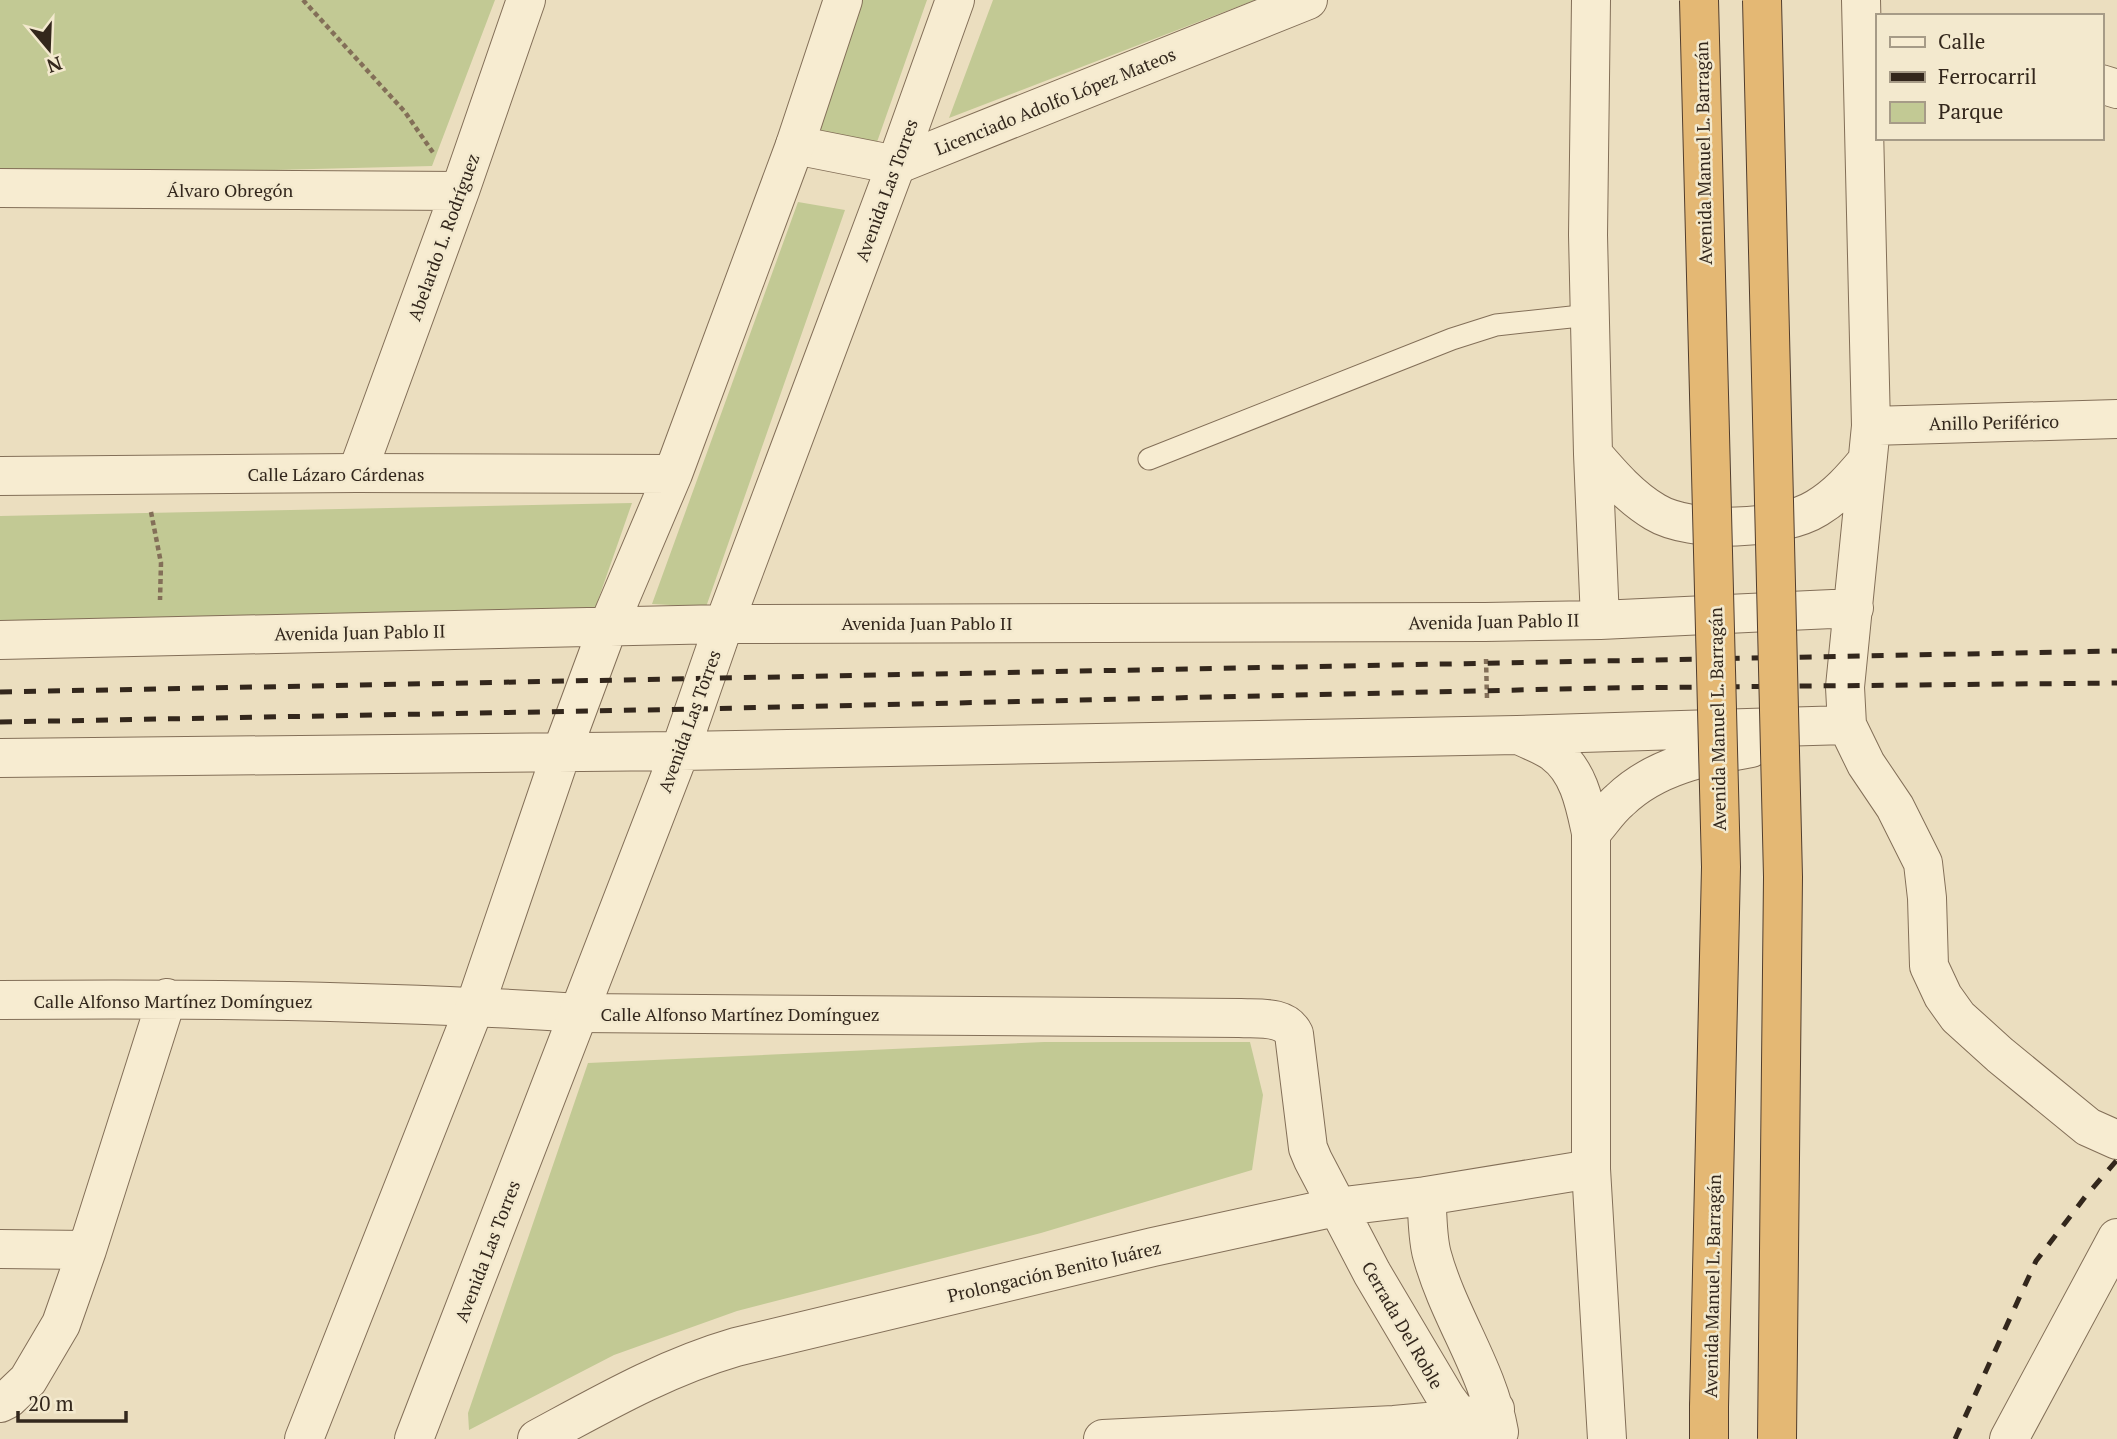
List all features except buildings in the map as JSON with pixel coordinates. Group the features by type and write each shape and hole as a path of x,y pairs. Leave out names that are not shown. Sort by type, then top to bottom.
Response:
{"highway":[{"name":"Avenida Manuel L. Barragán","path":"1699,0 1721,867 1709,1423"},
{"path":"1762,0 1783,877 1777,1439"}],"street":[{"name":"Abelardo L. Rodríguez","path":"357,473 460,191 526,0"},
{"path":"304,1439 475,1006 562,751 608,627 673,474 795,145 843,0"},
{"name":"Avenida Las Torres","path":"414,1439 680,751 724,624 955,0"},
{"name":"Licenciado Adolfo López Mateos","path":"896,165 1308,0"},
{"path":"1591,0 1588,235 1600,620"},
{"path":"1867,18 1869,443 1845,687 1847,725 1866,764 1895,807 1923,863 1929,966 1943,996 1958,1017 2000,1055 2088,1127 2117,1140"},
{"path":"795,145 896,165"},
{"name":"Álvaro Obregón","path":"0,188 460,191"},
{"name":"Anillo Periférico","path":"1869,443 2117,419"},
{"path":"1593,454 1621,487 1657,513 1689,524 1742,526 1790,520 1815,510 1844,488 1869,443"},
{"name":"Calle Lázaro Cárdenas","path":"0,476 673,474"},
{"name":"Avenida Juan Pablo II","path":"0,640 724,624 1485,622 1600,620 1854,608"},
{"path":"0,758 680,751 1503,735 1847,725"},
{"path":"1503,735 1553,751 1566,763 1579,786 1591,833 1591,1170 1607,1439"},
{"path":"1591,833 1619,800 1659,773 1725,753 1812,741 1842,748 1866,764"},
{"path":"0,1403 8,1399 27,1380 61,1324 167,998"},
{"name":"Calle Alfonso Martínez Domínguez","path":"0,1000 167,998 475,1006 579,1013 1226,1018 1281,1021 1288,1025 1294,1034 1308,1148 1336,1207"},
{"name":"Prolongación Benito Juárez","path":"537,1439 667,1370 736,1347 1153,1247 1336,1207 1591,1170"},
{"path":"1103,1439 1394,1425 1483,1426 1483,1375 1448,1300 1432,1253 1426,1196"},
{"name":"Cerrada Del Roble","path":"1336,1207 1419,1353 1483,1426"},
{"path":"2009,1439 2117,1238"},
{"path":"0,1249 87,1250"}],"lane":[{"path":"1149,459 1452,339 1496,325 1590,315"}],"path":[{"path":"303,0 405,112 460,191"},
{"path":"141,474 156,530 161,563 161,597 152,636"},
{"path":"1485,622 1503,735"}],"green space":[{"path":"0,0 495,0 432,166 0,177"},
{"path":"862,0 927,0 877,142 815,130"},
{"path":"993,0 1255,0 949,118"},
{"path":"798,202 845,210 706,607 652,604"},
{"path":"632,503 590,623 0,628 0,516"},
{"path":"1044,1042 1250,1042 1263,1095 1252,1170 1041,1233 737,1311 614,1355 469,1430 468,1413 588,1063"}],"railway":[{"path":"0,692 2117,651"},
{"path":"0,722 1604,688 2117,683"},
{"path":"1955,1439 2036,1261 2117,1160"}]}
